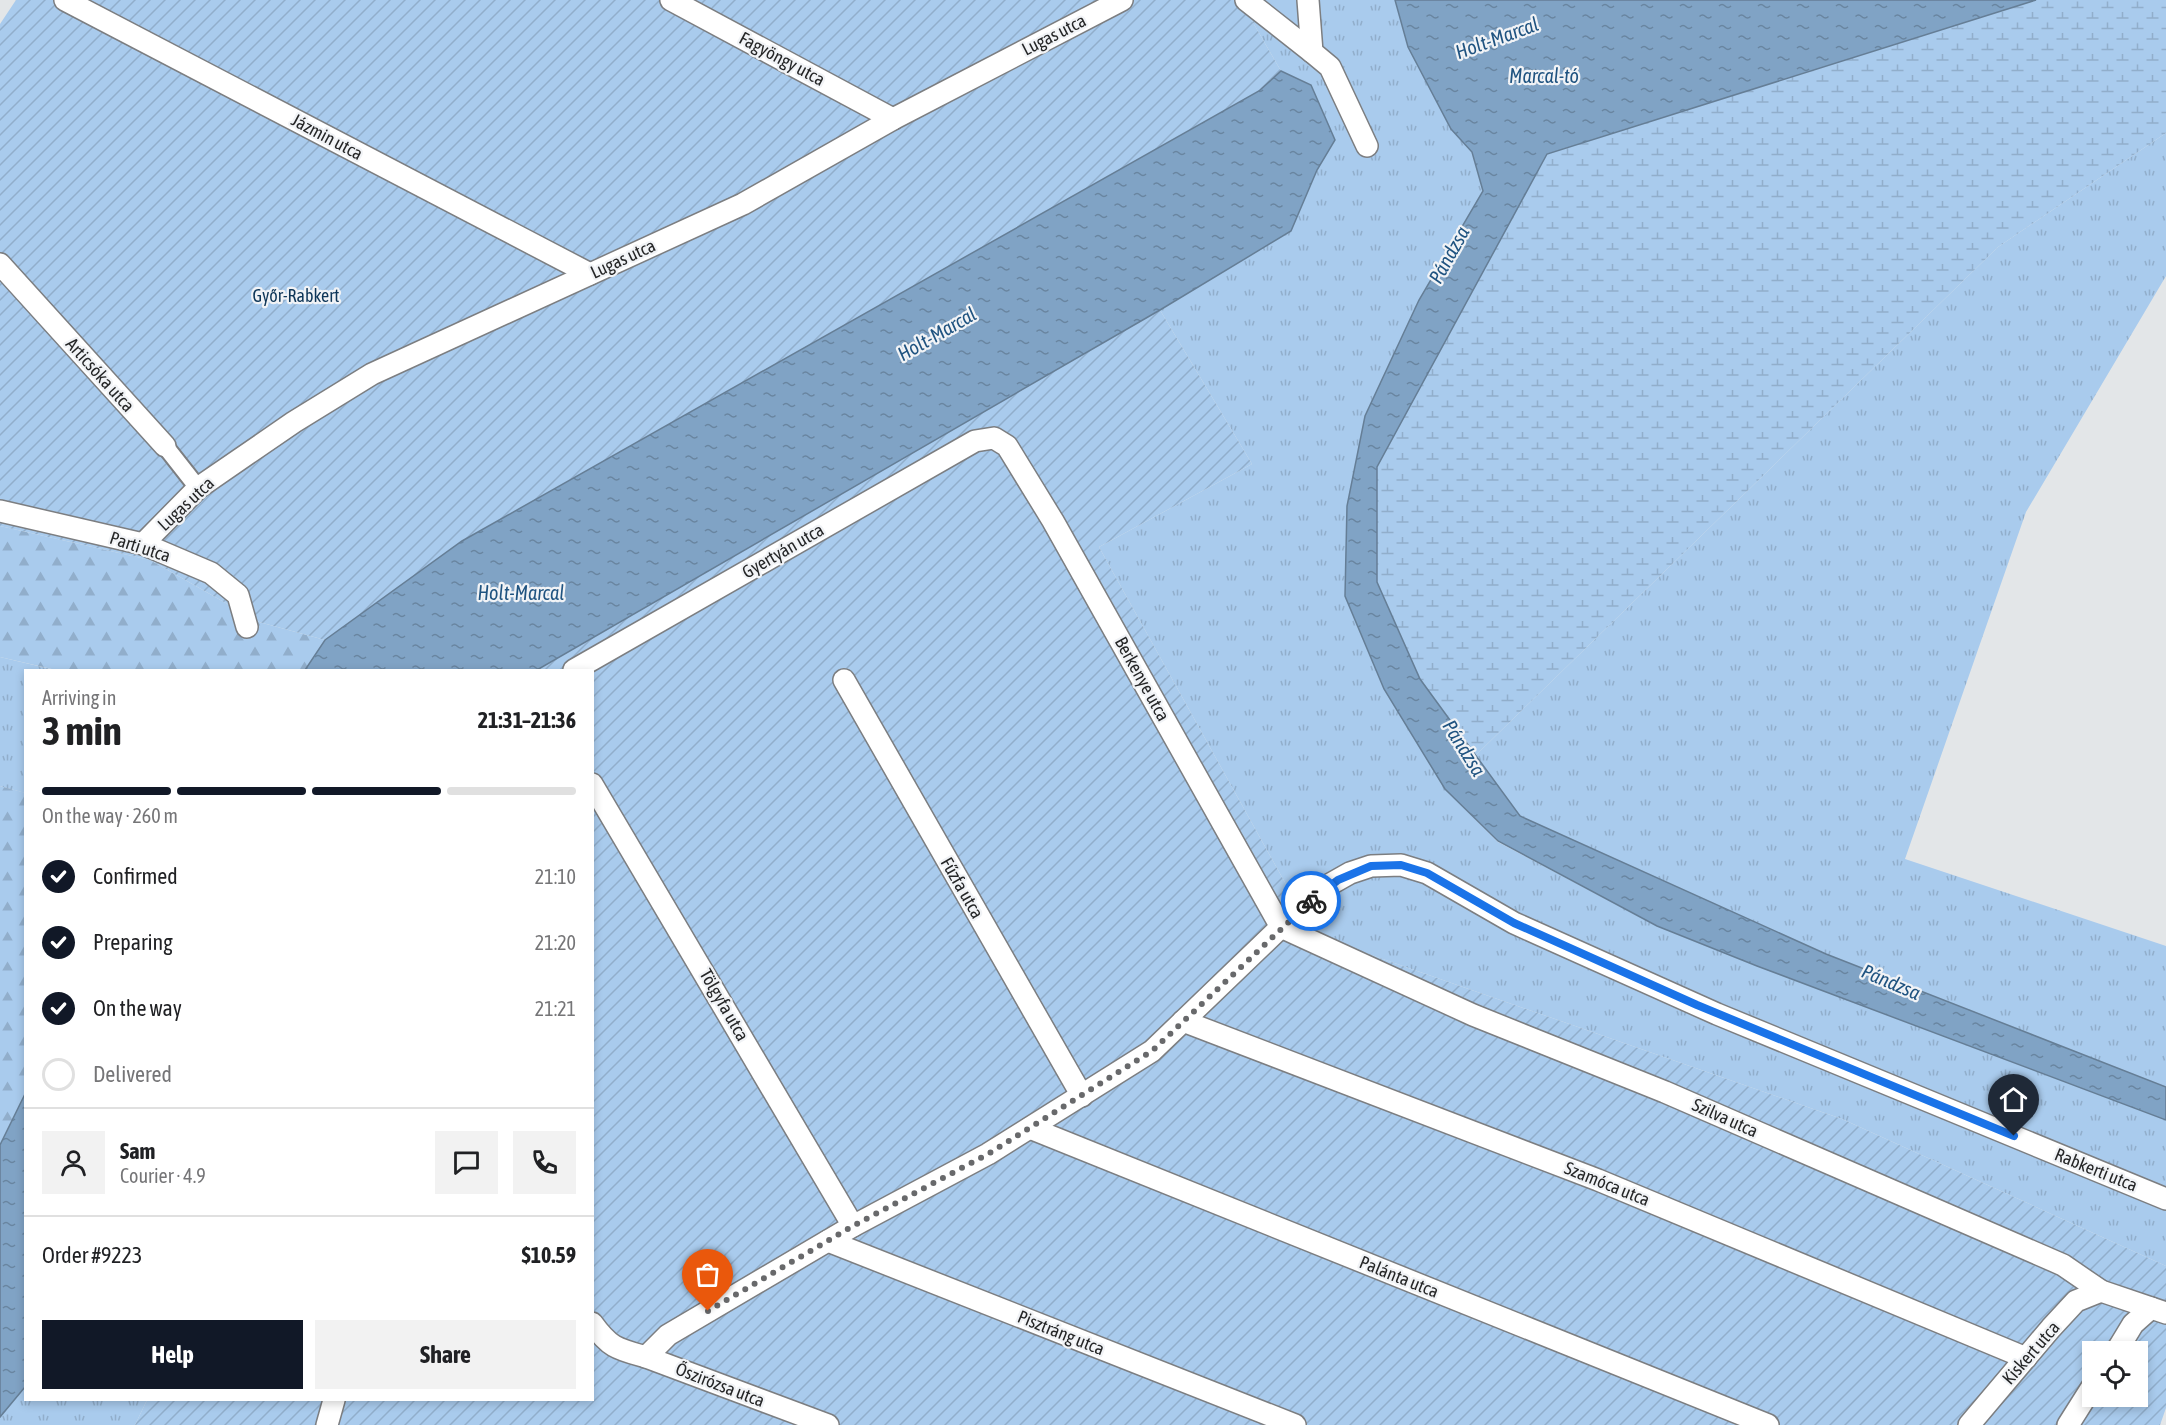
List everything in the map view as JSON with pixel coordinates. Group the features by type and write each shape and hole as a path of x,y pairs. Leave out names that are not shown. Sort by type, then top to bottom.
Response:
{"street":[{"name":"Jázmin utca","path":"65,0 590,274"},
{"name":"Fagyöngy utca","path":"671,0 893,119"},
{"name":"Lugas utca","path":"143,544 198,488 294,422 372,375 742,204 893,119 1122,0"},
{"path":"1246,0 1330,67 1367,146"},
{"path":"1308,0 1312,52"},
{"name":"Articsóka utca","path":"0,264 165,446 198,488"},
{"name":"Gyertyán utca","path":"576,669 975,441 994,438"},
{"name":"Berkenye utca","path":"994,438 1007,446 1053,521 1281,927"},
{"name":"Parti utca","path":"0,511 143,544 211,573 238,596 247,627"},
{"name":"Fűzfa utca","path":"844,680 1082,1096"},
{"name":"Tölgyfa utca","path":"594,787 853,1226"},
{"name":"Rabkerti utca","path":"1281,927 1327,886 1350,873 1371,866 1401,865 1427,873 1514,923 1717,1014 2166,1199"},
{"path":"646,1357 668,1335 853,1226 988,1154 1152,1051 1281,927"},
{"name":"Szilva utca","path":"1281,927 1473,1015 1665,1092 2053,1261 2101,1291 2158,1310"},
{"name":"Szamóca utca","path":"1183,1021 1598,1180 2026,1358"},
{"name":"Palánta utca","path":"1030,1128 1768,1425"},
{"name":"Pisztráng utca","path":"828,1241 1295,1425"},
{"name":"Kiskert utca","path":"1970,1425 2076,1301 2101,1291"},
{"path":"2122,1341 2133,1324 2158,1310"},
{"name":"Őszirózsa utca","path":"594,1326 606,1341 621,1351 646,1357 828,1425"},
{"path":"327,1425 334,1401"},
{"path":"2068,1425 2082,1403"}],"green space":[{"name":"Győr-Rabkert","path":"16,0 1240,0 1281,71 1259,91 462,541 325,640 259,622 150,560 0,526 0,24"},
{"path":"1240,0 1395,0 1408,47 1451,129 1472,152 1483,191 1419,300 1365,416 1345,596 1384,689 1445,789 1498,842 1657,926 2166,1120 2166,1266 1842,1119 1314,935 1099,547 1252,464 1160,310 1291,231 1317,170 1335,140 1311,85 1281,71"},
{"path":"2036,0 2166,0 2166,133 1998,247 1475,756 1420,679 1377,582 1377,467 1547,154"},
{"path":"2166,133 2166,276 2026,512 1905,859 2166,946 2166,1087 1826,954 1520,816 1475,756 1998,247"},
{"path":"1160,310 1252,464 1099,547 1314,935 1842,1119 2166,1266 2166,1408 2160,1425 135,1425 147,1401 594,1401 594,669 539,669"},
{"path":"0,526 150,560 259,622 325,640 306,669 52,669 0,657"},
{"path":"0,657 51,669 24,669 24,793 0,786"},
{"path":"0,786 24,792 24,1096 0,1145"},
{"path":"24,1388 24,1401 147,1401 135,1425 0,1425 0,1417"}],"water":[{"path":"1395,0 2036,0 1547,154 1377,467 1377,582 1420,679 1520,816 1826,954 2166,1087 2166,1120 1657,926 1498,841 1445,789 1384,689 1345,596 1347,506 1365,416 1419,300 1483,191 1472,152 1451,129 1408,47"},
{"name":"Holt-Marcal","path":"1281,71 1311,85 1335,140 1317,170 1291,231 1160,310 539,669 306,669 325,640 462,541 1259,91"},
{"path":"24,1096 24,1388 0,1417 0,1145"}],"way so far":[{"path":"708,1311 853,1226 988,1154 1152,1051 1311,901"}],"route":[{"path":"1311,901 1327,886 1350,873 1371,866 1401,865 1427,873 1514,923 1717,1014 2014,1136"}],"water label":[{"name":"Marcal-tó","path":"1544,76"},
{"name":"Pándzsa","path":"1449,255"},
{"name":"Pándzsa","path":"1464,748"},
{"name":"Pándzsa","path":"1891,982"}]}
